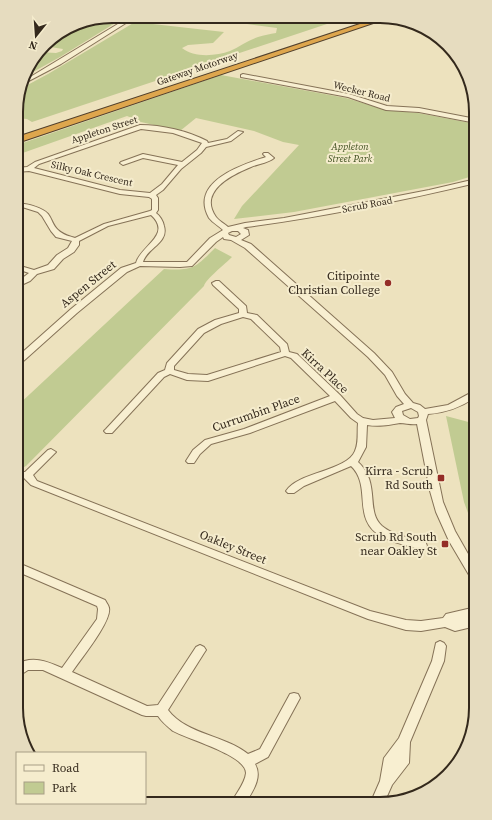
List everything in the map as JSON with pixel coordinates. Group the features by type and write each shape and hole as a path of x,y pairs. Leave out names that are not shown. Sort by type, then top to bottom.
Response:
{"highway":[{"name":"Gateway Motorway","path":"23,131 316,32 349,23"},
{"name":"Gateway Motorway","path":"23,138 369,23"}],"street":[{"path":"29,80 124,23"},
{"name":"Wecker Road","path":"243,76 349,96 386,108 419,110 469,120"},
{"name":"Appleton Street","path":"29,169 33,165 42,161 140,127 150,127 195,137 205,142 205,145"},
{"path":"23,206 45,214 53,230 59,235 76,240 92,234 97,229 119,221 152,213 155,210 155,198 151,195 161,190 182,164 205,145 219,143 238,135 240,132"},
{"path":"123,163 142,156 182,164"},
{"path":"270,157 235,170 223,178 210,193 209,210 214,219 229,235 248,246 371,355 389,374 401,396 410,406 417,407 422,416 422,435 437,501 442,515 469,566"},
{"name":"Silky Oak Crescent","path":"23,170 29,169 120,192 151,195"},
{"name":"Scrub Road","path":"229,235 236,228 245,225 429,192 469,183"},
{"path":"139,264 141,255 157,242 162,233 162,228 157,216 152,213"},
{"name":"Scrub Road","path":"229,235 244,234 257,224"},
{"path":"236,228 244,234 248,246"},
{"name":"Aspen Street","path":"23,357 74,310 124,270 139,264 189,264 208,246 229,235"},
{"path":"23,281 34,272 51,267 60,257 72,250 76,240"},
{"path":"23,269 34,272"},
{"path":"169,371 170,365 201,331 218,322 243,314 243,308 216,283"},
{"name":"Kirra Place","path":"243,314 254,317 284,346 285,353 294,356 337,397 354,417 366,422"},
{"path":"109,431 161,375 169,371 187,377 208,378 285,353"},
{"path":"401,396 403,416 422,435"},
{"name":"Currumbin Place","path":"191,461 196,452 208,442 247,431 337,397"},
{"path":"291,491 301,484 352,462 358,456 362,448 361,430 366,422 380,424 403,416 422,416 458,406 469,398"},
{"path":"403,416 410,406"},
{"path":"23,473 51,452"},
{"path":"352,462 365,477 369,515 372,523 379,530 422,546"},
{"name":"Oakley Street","path":"23,476 34,483 368,615 406,625 421,626 446,622 455,626 469,623"},
{"path":"23,569 101,603 104,609 102,620 64,674"},
{"name":"Oakley Street","path":"446,622 450,617 469,613"},
{"path":"380,797 387,781 403,763 404,742 438,661 440,646"},
{"path":"161,710 200,650"},
{"path":"23,667 30,663 44,665 146,711 161,710"},
{"path":"248,761 264,752 294,698"},
{"path":"161,710 171,723 238,753 248,761 252,770 251,778 241,797"}],"green space":[{"path":"115,23 33,72 43,56 56,56 56,53 62,51 63,49 56,48 56,43 68,35 89,26"},
{"path":"133,23 224,32 213,43 188,45 182,48 199,55 224,53 254,38 276,33 277,28 227,23 330,23 32,122 23,119 24,101 28,85"},
{"name":"Appleton Street Park","path":"221,75 346,98 386,110 418,113 469,123 469,177 453,182 294,212 234,219 242,206 299,145 283,142 254,131 196,118 180,131 141,122 127,116 23,153 23,143"},
{"path":"215,248 232,257 23,468 23,400 164,269 188,269 203,260"},
{"path":"446,416 469,422 469,516 464,502"}],"place":[{"name":"Citipointe Christian College","path":"388,283"},
{"name":"Kirra - Scrub Rd South","path":"441,478"},
{"name":"Scrub Rd South near Oakley St","path":"445,544"}]}
